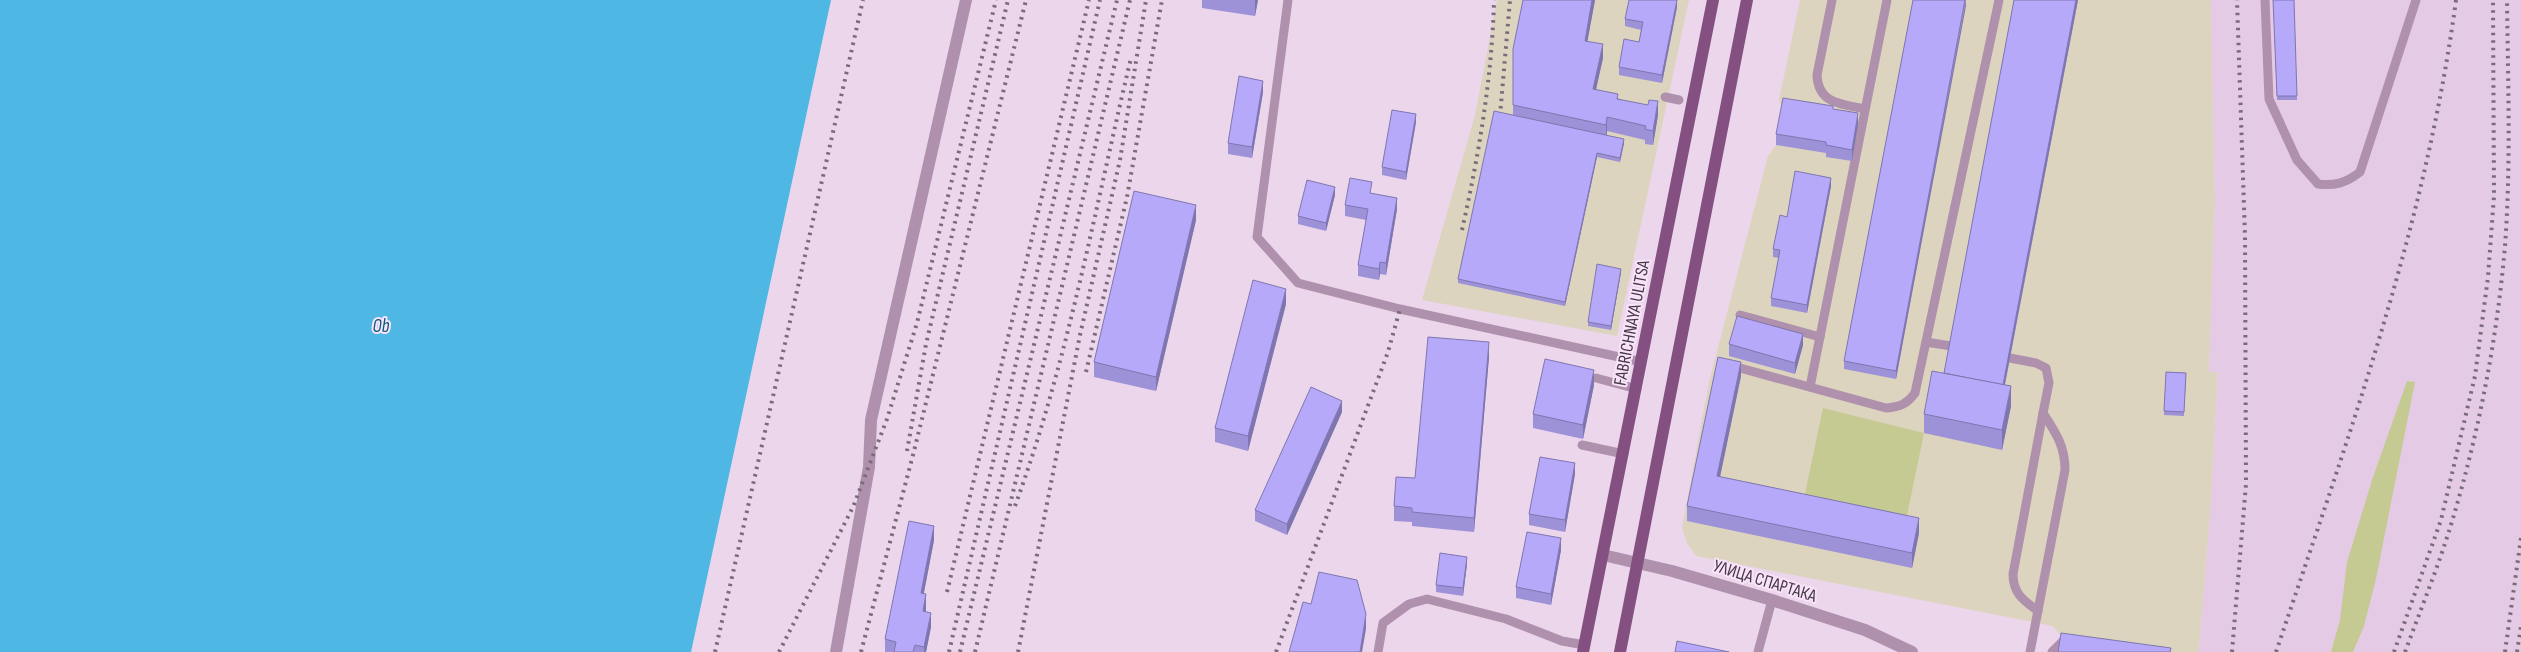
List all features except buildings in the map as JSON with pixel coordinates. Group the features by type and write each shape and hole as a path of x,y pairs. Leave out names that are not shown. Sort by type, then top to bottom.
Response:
{"main road":[{"name":"FABRICHNAYA ULITSA","path":"1584,648 1714,0"},
{"path":"1620,652 1747,0"}],"street":[{"path":"836,652 869,467 870,420 966,0"},
{"name":"УЛИЦА СПАРТАКА","path":"1604,555 1772,600 1865,630 1912,652"}],"lane":[{"path":"1288,0 1257,237 1298,283 1400,309 1642,362"},
{"path":"1832,0 1817,75 1818,84 1821,93 1833,102 1865,109"},
{"path":"1810,387 1887,0"},
{"path":"1719,362 1886,408 1896,408 1905,404 1915,393 1999,0"},
{"path":"2264,0 2268,99 2297,160 2318,184 2329,185 2341,184 2360,172 2416,0"},
{"path":"1665,97 1679,100"},
{"path":"1740,315 1820,337"},
{"path":"1926,342 1951,346"},
{"path":"2010,358 2036,363 2046,368 2049,383 2013,574 2014,587 2020,599 2038,611"},
{"path":"1596,378 1637,389"},
{"path":"2030,652 2065,470 2065,456 2060,439 2043,414"},
{"path":"1582,445 1624,454"},
{"path":"1378,652 1383,623 1409,604 1427,599 1506,619 1584,648"},
{"path":"1758,652 1772,600"},
{"path":"2052,652 2064,640"}],"shaded area":[{"path":"1497,0 1689,0 1617,336 1422,300 1475,115"},
{"path":"1800,0 2211,0 2215,203 2209,372 2218,372 2211,504 2199,652 2157,652 2064,640 2053,626 1696,556 1687,543 1682,528 1709,382 1768,156 1776,145 1783,109 1779,100"},
{"path":"2211,0 2521,0 2521,652 2199,652 2211,504 2218,372 2209,372 2215,203"}],"green space":[{"path":"2407,381 2415,382 2376,579 2364,626 2353,652 2331,652 2340,620 2347,562 2372,480"},
{"path":"1823,408 1924,433 1904,530 1802,508"}],"water":[{"name":"Ob","path":"0,0 831,0 691,652 0,652"}],"railway":[{"path":"715,652 863,0"},
{"path":"779,652 853,507 887,419 917,323 996,0"},
{"path":"907,451 926,344 1008,0"},
{"path":"861,652 913,455 1026,0"},
{"path":"947,592 1089,0"},
{"path":"949,652 1100,0"},
{"path":"960,652 1117,0"},
{"path":"975,652 1130,0"},
{"path":"1018,652 1080,335 1120,160 1146,0"},
{"path":"1086,372 1127,197 1162,0"},
{"path":"1462,230 1484,116 1491,58 1494,0"},
{"path":"1500,116 1510,0"},
{"path":"2232,652 2246,484 2245,236 2237,0"},
{"path":"2276,652 2357,411 2405,249 2443,84 2456,0"},
{"path":"2394,652 2441,520 2475,376 2488,277 2494,196 2493,0"},
{"path":"2405,652 2440,559 2460,494 2478,424 2497,317 2505,246 2508,184 2507,0"},
{"path":"1015,506 1034,451 1066,340 1131,58"},
{"path":"1276,652 1388,352 1400,309"},
{"path":"2505,652 2521,538"},
{"path":"2517,652 2521,626"}]}
